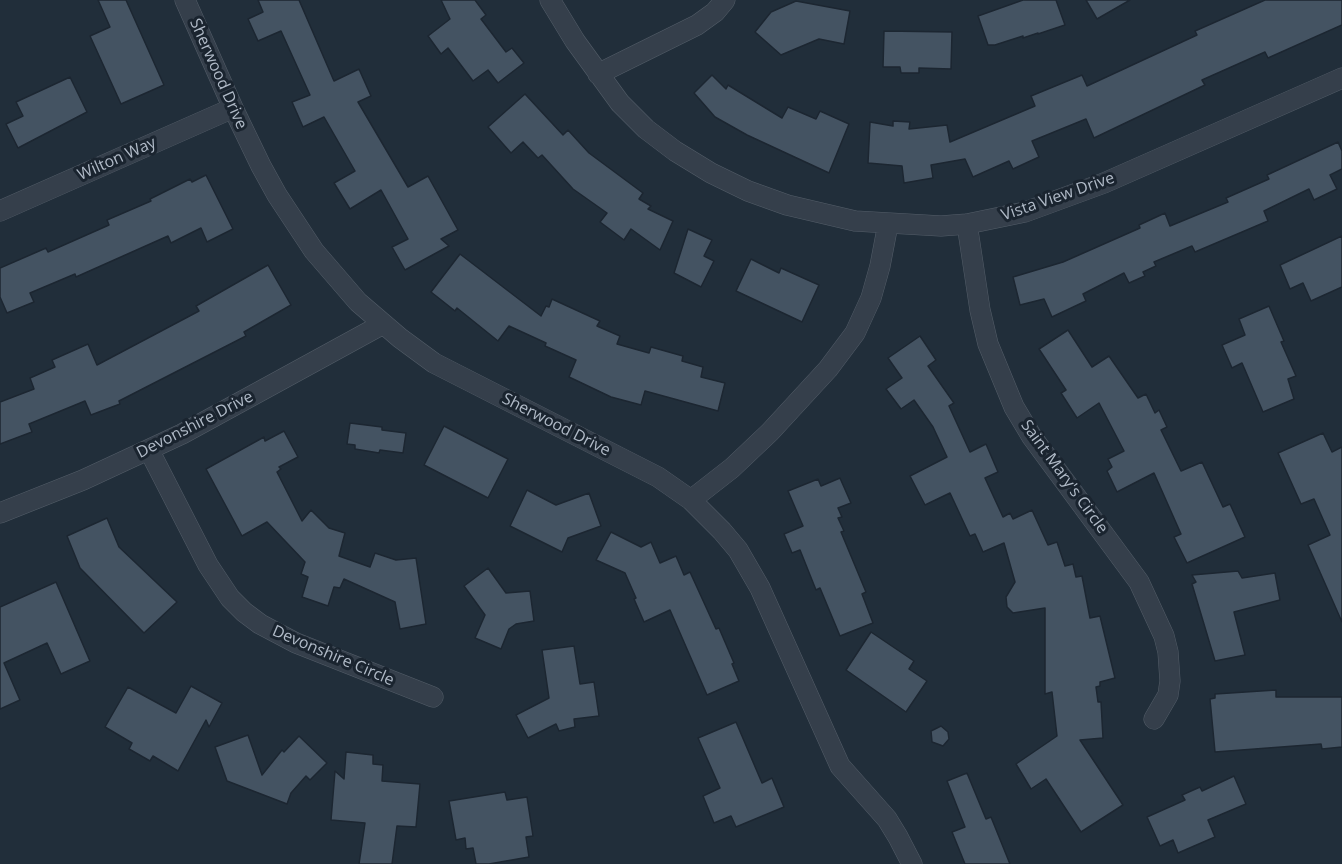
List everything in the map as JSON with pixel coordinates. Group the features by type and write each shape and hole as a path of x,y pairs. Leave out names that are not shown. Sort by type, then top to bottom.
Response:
{"street":[{"name":"Sherwood Drive","path":"185,0 261,166 294,223 358,302 435,363 667,482 722,531 750,568 760,588 836,760 887,819 912,864"},
{"name":"Vista View Drive","path":"550,0 598,74 620,103 646,129 711,173 748,190 787,205 855,221 941,226 967,224 1025,212 1087,190 1342,78"},
{"path":"598,74 697,25 715,12 725,0"},
{"name":"Wilton Way","path":"0,211 233,108"},
{"path":"691,501 732,468 770,432 828,369 855,333 871,298 888,224"},
{"name":"Saint Mary's Circle","path":"967,224 980,310 988,344 1014,407 1032,436 1139,582 1164,636 1168,652 1170,681 1168,695 1154,719"},
{"name":"Devonshire Drive","path":"0,513 83,480 149,450 383,324"},
{"name":"Devonshire Circle","path":"149,450 208,565 230,598 244,612 260,624 296,643 433,697"}],"building":[{"path":"98,0 126,0 164,85 121,104 90,36 110,27"},
{"path":"258,0 299,0 334,81 359,69 371,96 358,102 408,187 428,176 458,230 441,239 449,246 405,270 392,247 408,239 381,190 350,209 334,183 355,171 324,117 303,127 292,102 310,95 281,31 258,41 248,19 263,12"},
{"path":"441,0 475,0 486,15 481,19 506,52 512,48 524,63 498,83 488,70 473,81 448,48 441,54 428,36 450,19"},
{"path":"1023,0 1056,0 1065,25 1023,38 1023,36 988,45 978,16"},
{"path":"1086,0 1130,0 1097,19"},
{"path":"1265,0 1342,0 1342,25 1268,58 1265,52 1202,80 1205,85 1094,138 1086,119 1032,141 1039,157 1013,169 1009,161 973,177 965,159 931,165 933,178 904,183 902,166 868,163 870,122 893,126 893,121 910,122 909,129 947,125 950,142 1035,106 1031,96 1082,75 1087,86 1197,35 1195,31"},
{"path":"796,1 850,11 844,44 819,39 781,55 755,32 771,12"},
{"path":"884,31 952,32 951,69 919,68 919,73 901,73 900,67 883,67"},
{"path":"712,75 726,89 728,85 782,118 788,107 816,119 820,111 849,124 829,173 747,135 715,117 694,93"},
{"path":"70,77 87,112 18,148 6,124 23,116 16,102"},
{"path":"525,94 563,135 568,130 589,153 643,193 639,199 651,206 648,209 673,221 660,250 631,229 624,240 600,222 607,213 573,189 542,155 538,158 523,142 511,153 488,127"},
{"path":"1338,142 1342,151 1342,169 1330,175 1337,189 1314,200 1309,189 1264,211 1268,221 1195,252 1192,246 1154,262 1156,266 1143,272 1145,276 1129,283 1124,273 1083,294 1086,301 1052,317 1044,299 1020,305 1013,277 1063,262 1140,228 1139,225 1165,213 1170,226 1228,202 1226,198 1269,179 1267,175"},
{"path":"206,175 233,229 207,242 201,228 171,243 168,236 76,277 75,274 30,293 34,302 7,313 0,297 0,268 46,248 48,252 109,225 107,220 151,201 150,199 190,179 192,182"},
{"path":"688,229 712,240 704,256 714,261 701,287 674,273"},
{"path":"1342,236 1342,287 1311,301 1303,283 1290,289 1280,265"},
{"path":"460,254 541,316 546,306 549,307 552,299 600,321 597,326 620,336 617,344 649,353 651,347 683,356 682,361 703,367 701,377 725,383 718,411 645,391 641,405 611,397 569,377 576,360 545,346 546,343 509,326 498,341 457,308 455,311 431,292"},
{"path":"751,259 779,273 781,268 819,285 802,322 736,291"},
{"path":"268,265 291,305 244,332 246,336 119,401 120,404 91,415 85,401 29,424 32,432 0,444 0,402 34,389 30,378 55,367 52,360 88,344 97,365 199,311 196,306"},
{"path":"1269,306 1296,376 1288,379 1294,399 1263,412 1242,363 1232,368 1222,345 1245,335 1239,319"},
{"path":"1068,330 1092,367 1109,356 1138,398 1146,394 1155,413 1159,410 1167,427 1161,430 1181,471 1202,462 1223,507 1230,504 1245,537 1187,563 1174,537 1181,534 1154,473 1117,492 1107,471 1112,467 1108,459 1124,451 1099,403 1077,418 1061,393 1066,390 1039,349"},
{"path":"920,336 936,360 928,366 954,403 949,406 970,452 986,444 998,472 985,478 1003,517 1010,513 1013,519 1032,510 1048,545 1057,542 1065,566 1073,564 1076,577 1082,576 1090,618 1100,616 1115,678 1100,682 1100,686 1096,687 1098,702 1101,702 1103,738 1080,740 1123,805 1081,832 1046,779 1031,789 1016,764 1057,736 1052,692 1045,694 1045,608 1013,613 1007,607 1006,597 1015,582 1004,543 983,552 975,534 970,536 950,493 925,505 910,476 947,457 933,427 914,400 901,409 886,389 902,378 888,358"},
{"path":"350,423 406,433 403,453 380,450 379,453 355,449 355,445 347,444"},
{"path":"444,426 508,459 488,498 424,465"},
{"path":"284,431 298,457 279,467 281,469 277,472 302,521 311,510 329,528 345,533 339,556 370,567 375,553 396,560 416,558 426,624 400,629 395,602 344,579 340,588 334,587 328,606 302,597 308,577 301,574 305,562 267,522 242,536 206,469 264,437 265,441"},
{"path":"1323,433 1332,452 1342,447 1342,622 1308,545 1330,535 1314,499 1301,504 1278,453"},
{"path":"840,478 851,503 838,508 842,517 838,518 844,531 841,532 866,592 862,594 873,623 840,636 820,588 816,590 800,550 792,553 784,534 803,526 788,491 818,479 821,486"},
{"path":"527,490 556,505 589,493 601,526 568,538 562,552 510,526"},
{"path":"107,518 119,547 177,602 144,633 80,568 67,536"},
{"path":"611,532 641,547 651,542 660,563 676,556 684,575 690,572 716,629 719,628 739,681 707,695 670,610 644,622 625,573 596,560"},
{"path":"488,568 506,593 530,591 534,621 516,624 509,629 501,649 475,638 485,615 464,586"},
{"path":"1238,571 1242,578 1275,573 1280,600 1234,612 1245,655 1215,661 1192,584 1196,582 1192,575"},
{"path":"56,582 90,661 61,674 47,643 4,663 20,700 0,709 0,607"},
{"path":"871,632 914,661 909,669 927,681 906,712 846,670"},
{"path":"574,646 580,684 594,682 599,716 574,719 575,727 559,731 556,724 528,738 516,715 549,698 542,650"},
{"path":"191,686 222,703 209,727 206,720 178,771 153,756 150,761 129,749 132,743 105,727 128,687 176,713"},
{"path":"1276,690 1276,697 1342,697 1342,747 1322,749 1321,744 1215,752 1210,699 1215,698 1215,694"},
{"path":"736,722 762,783 772,778 784,807 736,827 731,816 714,823 703,796 720,788 698,738"},
{"path":"941,726 948,732 949,739 943,746 932,742 931,731"},
{"path":"248,735 262,775 282,750 284,752 299,736 327,763 310,780 306,776 291,793 287,804 227,781 215,747"},
{"path":"346,752 373,755 373,764 383,765 382,781 420,784 416,827 397,826 392,864 359,864 365,823 331,820 335,771 344,779"},
{"path":"967,773 986,819 991,817 1010,864 965,864 952,832 965,827 947,781"},
{"path":"1234,776 1246,804 1208,820 1215,837 1178,853 1173,840 1160,846 1147,817 1185,800 1182,795 1200,787 1202,791"},
{"path":"505,792 507,800 527,797 533,836 526,837 529,857 476,864 473,848 466,849 465,838 456,840 449,801"}]}
